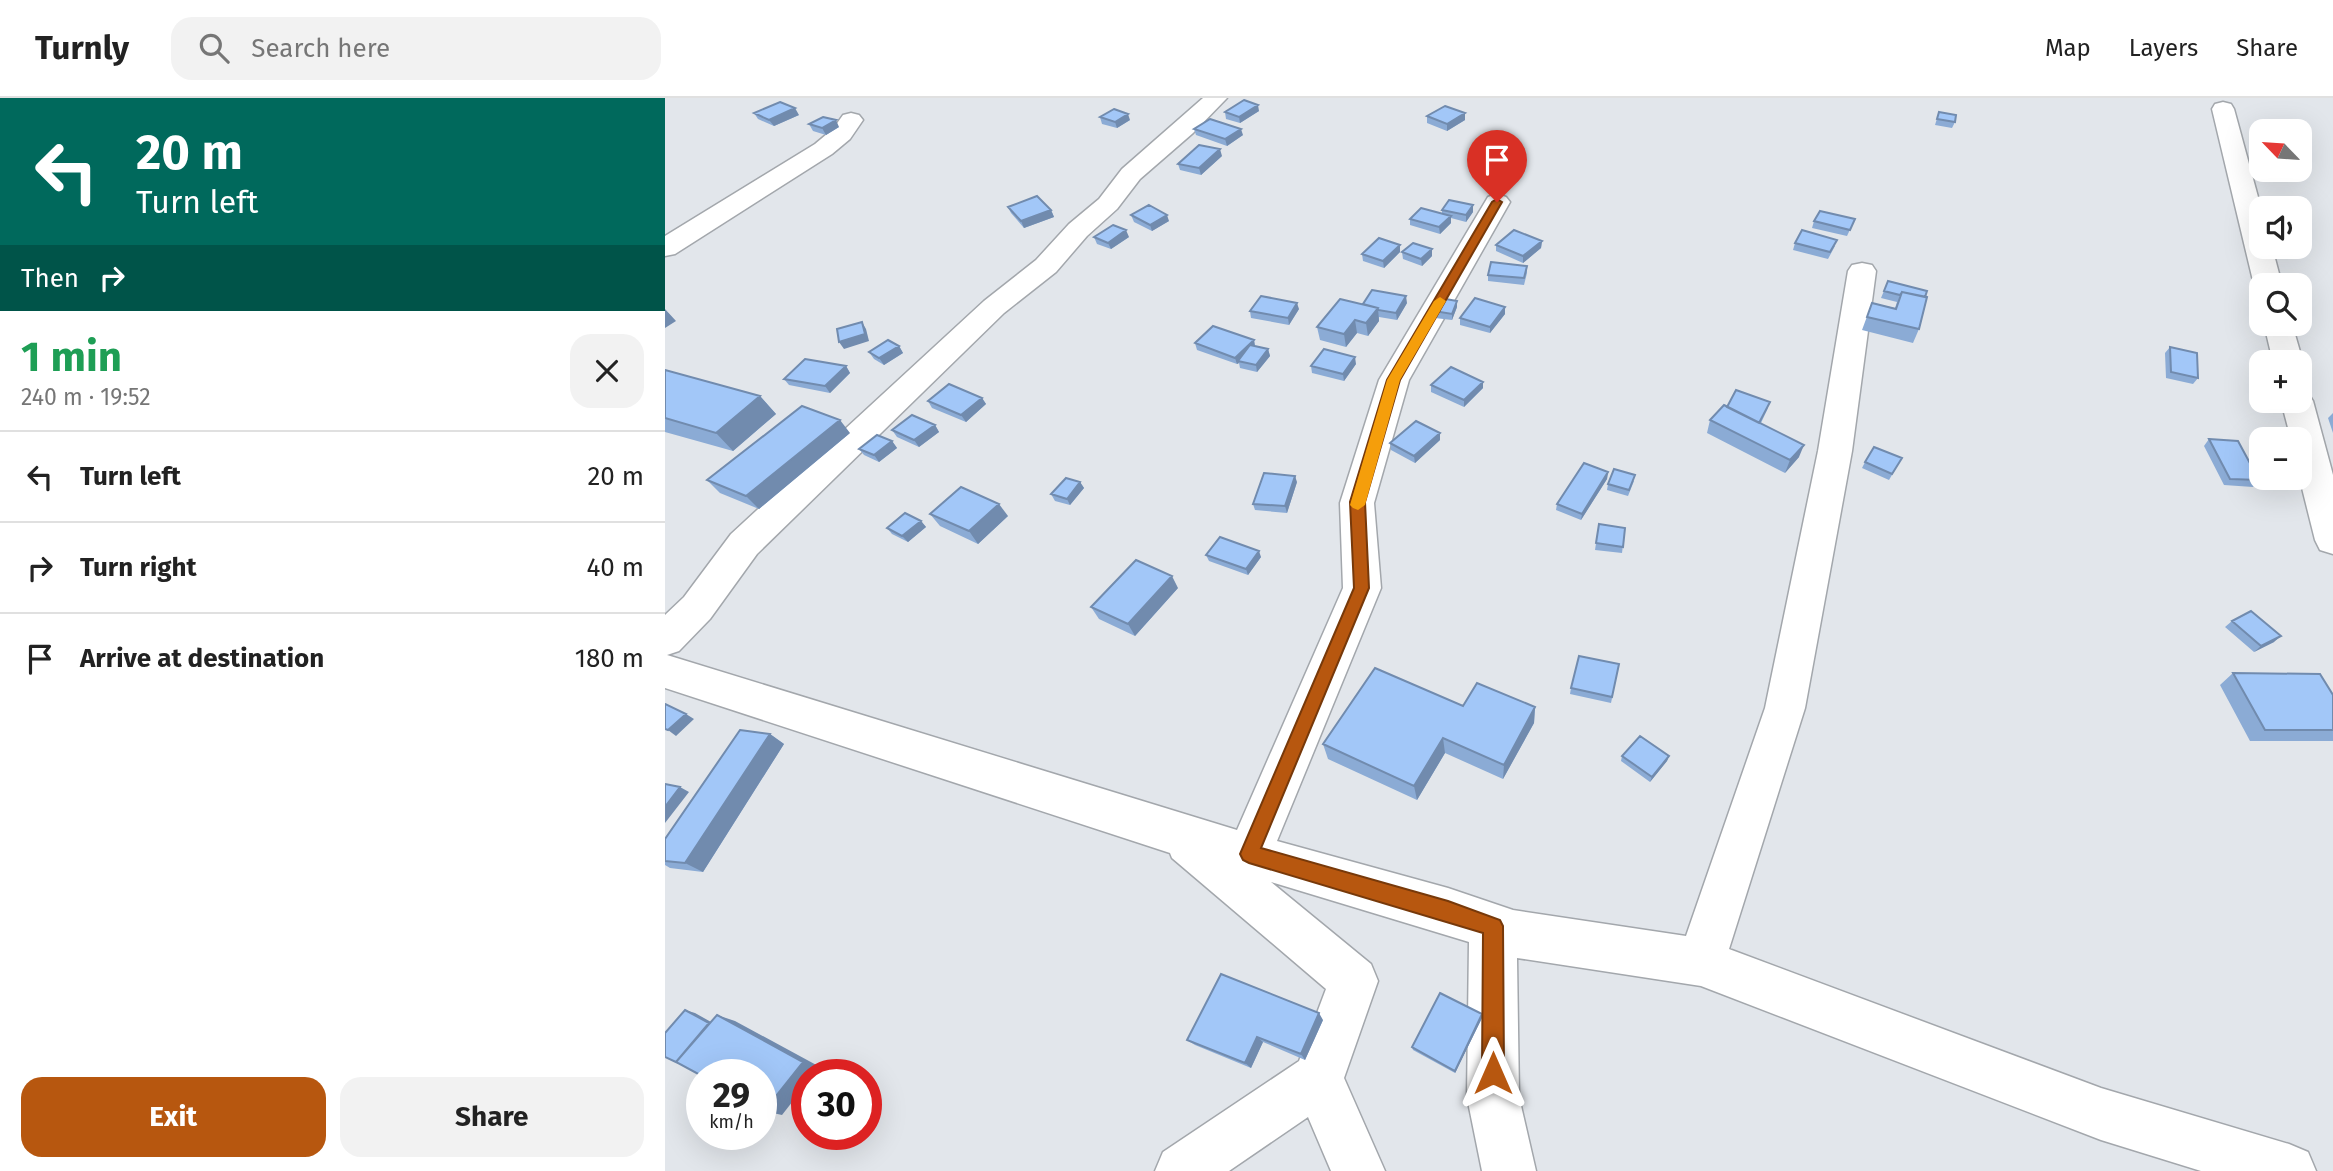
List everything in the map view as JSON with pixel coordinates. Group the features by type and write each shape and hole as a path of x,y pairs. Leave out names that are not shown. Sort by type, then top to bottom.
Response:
{"street":[{"path":"665,640 681,602 994,307 1046,266 1078,230 1108,204 1131,174 1216,98"},
{"path":"2223,108 2265,273"},
{"path":"665,248 802,161 826,150 845,131 851,120"},
{"path":"1249,854 1362,588 1357,502 1394,380 1497,202"},
{"path":"1701,962 1785,708 1835,451 1862,271"},
{"path":"2300,413 2333,540"},
{"path":"665,662 681,602"},
{"path":"665,671 1177,834 1448,911 1513,934 1701,962 2101,1114 2289,1171"},
{"path":"1177,834 1354,981 1318,1079 1182,1171"},
{"path":"1493,926 1493,1097 1509,1171"},
{"path":"1318,1079 1358,1171"}],"building":[{"path":"1244,100 1258,105 1239,117 1225,112"},
{"path":"780,102 795,108 769,120 754,113"},
{"path":"1445,106 1465,113 1447,124 1427,116"},
{"path":"1114,109 1128,114 1115,122 1100,117"},
{"path":"1939,112 1956,115 1955,122 1937,119"},
{"path":"823,117 836,120 822,128 809,124"},
{"path":"1210,119 1241,129 1225,139 1194,129"},
{"path":"1199,145 1220,149 1199,168 1178,164"},
{"path":"1037,196 1051,210 1021,221 1008,207"},
{"path":"1449,200 1473,205 1466,215 1442,210"},
{"path":"1149,205 1167,215 1150,225 1131,215"},
{"path":"1421,208 1451,216 1439,227 1410,219"},
{"path":"1820,211 1855,219 1850,230 1814,221"},
{"path":"1113,225 1126,230 1108,243 1094,237"},
{"path":"1514,230 1542,241 1523,256 1496,245"},
{"path":"1802,230 1837,240 1830,252 1795,243"},
{"path":"1379,238 1400,245 1383,261 1362,254"},
{"path":"1413,243 1432,249 1421,259 1402,252"},
{"path":"1491,262 1527,266 1524,278 1488,275"},
{"path":"1888,281 1927,291 1925,297 1884,291"},
{"path":"1372,290 1406,296 1396,313 1378,310 1363,304"},
{"path":"1902,292 1927,297 1919,329 1867,317 1872,303 1896,309"},
{"path":"1261,296 1297,303 1288,318 1250,311"},
{"path":"1440,298 1457,301 1452,314 1434,311"},
{"path":"1475,298 1505,307 1490,327 1460,318"},
{"path":"1340,299 1378,308 1366,323 1355,320 1344,334 1317,327"},
{"path":"862,322 865,334 839,342 837,329"},
{"path":"1213,326 1254,340 1235,358 1195,343"},
{"path":"888,340 899,346 879,358 869,352"},
{"path":"1250,345 1268,349 1256,365 1238,361"},
{"path":"2170,347 2197,353 2198,378 2171,372"},
{"path":"1324,349 1355,357 1343,374 1311,366"},
{"path":"805,359 846,366 825,386 784,379"},
{"path":"1451,367 1483,382 1464,400 1431,385"},
{"path":"665,370 760,396 716,433 665,418"},
{"path":"949,384 982,398 961,415 928,401"},
{"path":"1736,390 1770,402 1759,423 1727,407"},
{"path":"1724,405 1804,445 1790,460 1710,420"},
{"path":"802,406 840,420 746,496 707,480"},
{"path":"912,415 935,425 914,440 892,430"},
{"path":"1416,421 1440,433 1414,456 1390,443"},
{"path":"877,435 892,441 874,455 859,449"},
{"path":"2209,439 2238,441 2249,461 2249,480 2230,479"},
{"path":"1874,447 1902,458 1892,474 1865,462"},
{"path":"1584,463 1608,472 1582,514 1557,504"},
{"path":"1614,469 1635,475 1629,490 1608,484"},
{"path":"1264,473 1295,476 1285,506 1253,504"},
{"path":"1066,478 1080,482 1067,499 1051,494"},
{"path":"961,487 999,504 969,531 930,514"},
{"path":"905,513 921,521 902,536 887,528"},
{"path":"1599,524 1625,528 1623,547 1596,543"},
{"path":"1220,537 1259,551 1246,569 1206,555"},
{"path":"1136,560 1172,576 1128,624 1091,607"},
{"path":"2251,611 2281,636 2261,646 2232,621"},
{"path":"1579,656 1619,664 1612,697 1571,688"},
{"path":"1375,668 1463,706 1477,683 1535,707 1504,765 1443,738 1414,786 1323,744"},
{"path":"2233,673 2320,674 2333,695 2333,730 2265,730"},
{"path":"665,704 686,714 668,730 665,729"},
{"path":"740,730 770,734 685,863 665,861 665,839"},
{"path":"1640,736 1669,756 1652,777 1622,756"},
{"path":"665,784 680,787 665,807"},
{"path":"1221,974 1319,1013 1301,1054 1257,1037 1245,1063 1187,1040"},
{"path":"1440,993 1482,1014 1455,1071 1412,1047"},
{"path":"685,1010 709,1023 676,1062 678,1063 665,1057 665,1033"},
{"path":"717,1015 798,1059 791,1059 791,1077 777,1095 777,1059 686,1059 686,1067 676,1062"}],"slow traffic":[{"path":"1358,505 1394,380 1440,301"}],"route":[{"path":"1493,1073 1493,926 1249,854 1362,588 1357,502 1394,380 1497,202"}]}
